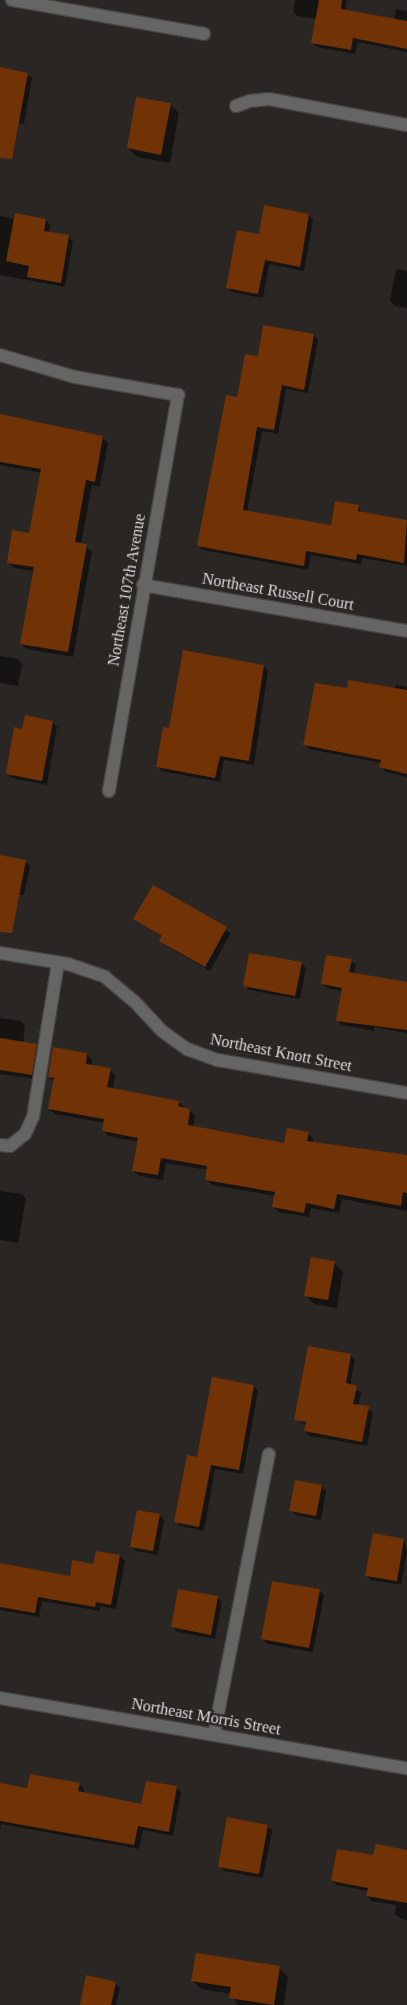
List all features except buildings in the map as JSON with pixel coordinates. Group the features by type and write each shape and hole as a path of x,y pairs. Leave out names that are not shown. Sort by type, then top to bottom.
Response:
{"street":[{"path":"12,0 204,34"},
{"path":"236,106 250,101 269,99 407,124"},
{"name":"Northeast 107th Avenue","path":"0,355 75,378 178,395 143,585 109,791"},
{"name":"Northeast Russell Court","path":"143,585 407,631"},
{"name":"Northeast Knott Street","path":"0,953 58,963 105,977 134,1001 162,1031 187,1049 218,1060 407,1093"},
{"path":"0,1145 10,1146 25,1134 33,1117 58,963"},
{"path":"214,1734 268,1454"},
{"name":"Northeast Morris Street","path":"0,1698 407,1768"}]}
